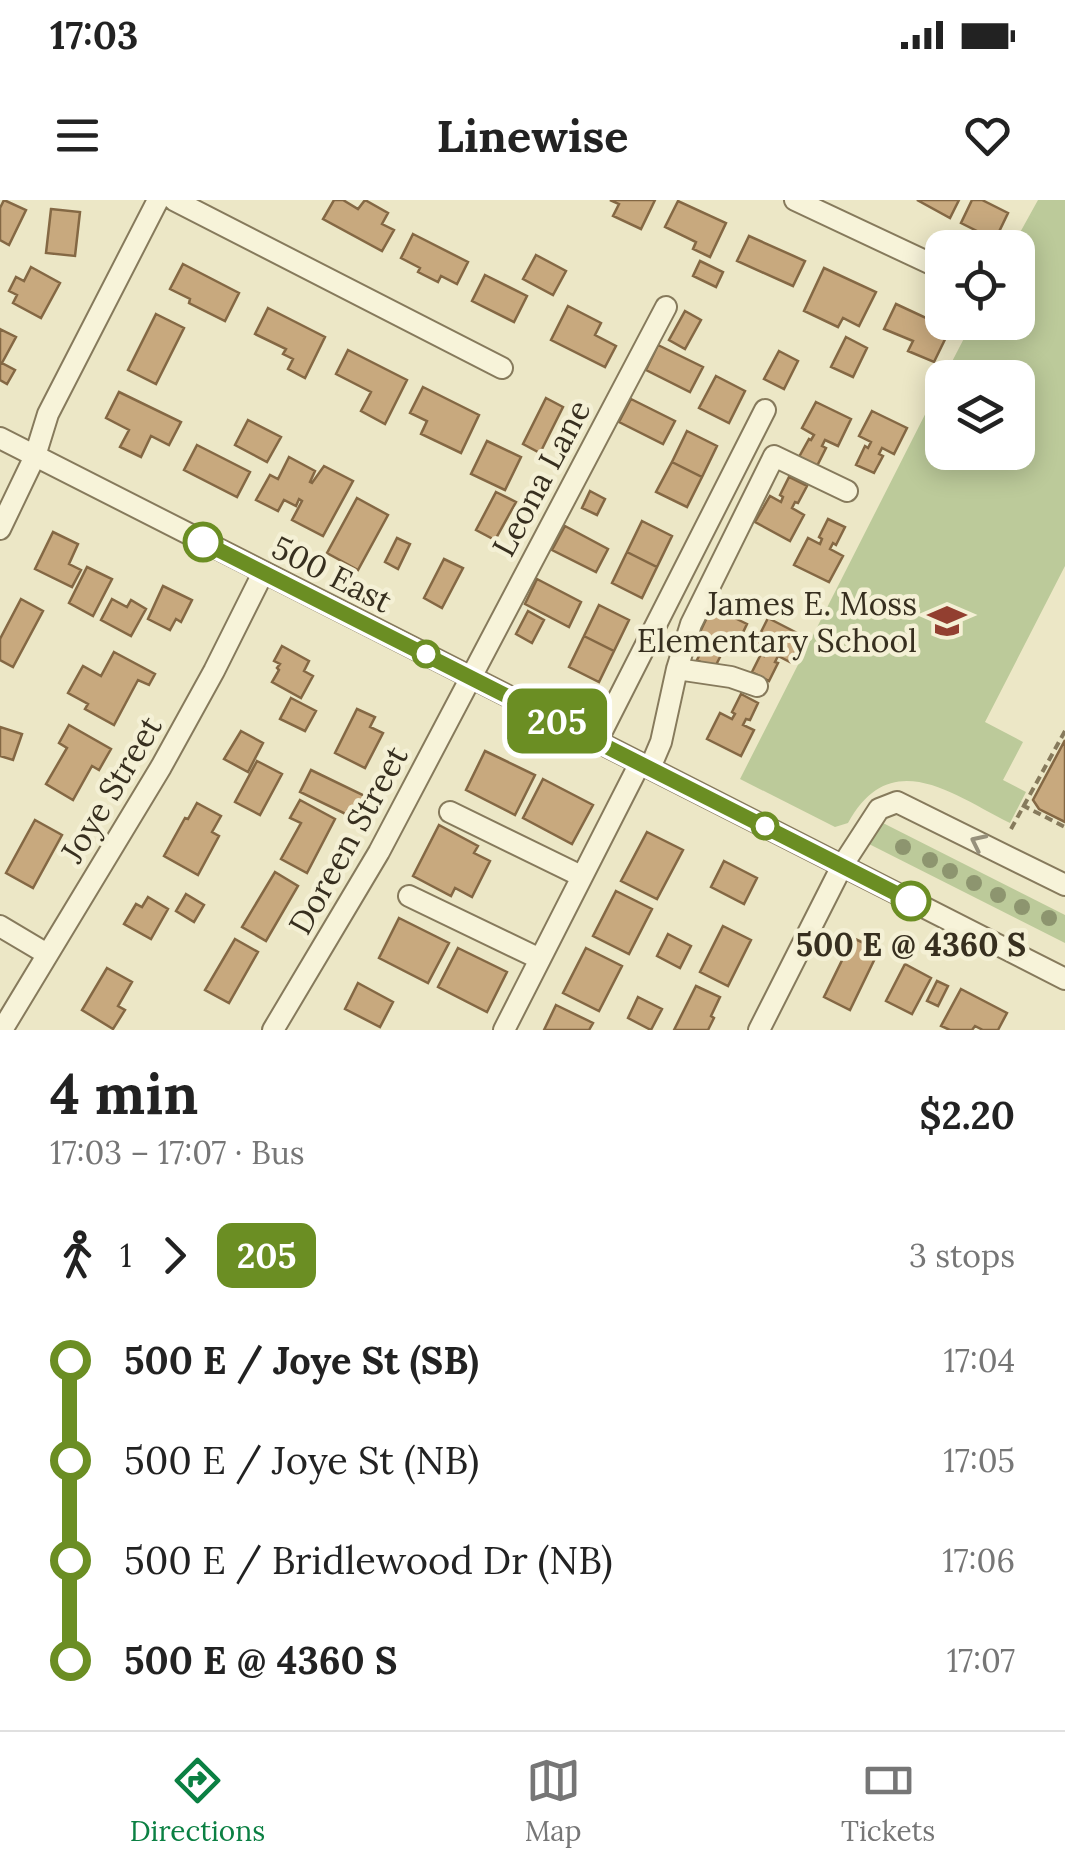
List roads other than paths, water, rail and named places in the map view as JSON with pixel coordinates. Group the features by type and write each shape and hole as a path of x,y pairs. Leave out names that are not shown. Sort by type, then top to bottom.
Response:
{"street":[{"path":"0,529 35,456 48,414 158,200"},
{"path":"174,200 502,368"},
{"path":"795,200 925,261"},
{"name":"Leona Lane","path":"470,677 666,307"},
{"path":"597,741 765,410"},
{"name":"500 East","path":"0,438 1065,978"},
{"path":"504,1030 582,876 662,742 691,624 774,456 847,491"},
{"name":"Joye Street","path":"2,1030 160,767 263,573"},
{"path":"677,669 731,676 757,686"},
{"name":"Doreen Street","path":"274,1030 378,852 470,677"},
{"path":"759,1030 842,866 879,808 897,802 1065,886"},
{"path":"450,812 582,876"},
{"path":"409,896 540,959"},
{"path":"0,926 47,954"}],"place":[{"name":"James E. Moss Elementary School","path":"947,621"},
{"name":"500 E @ 4360 S","path":"911,901"}]}
